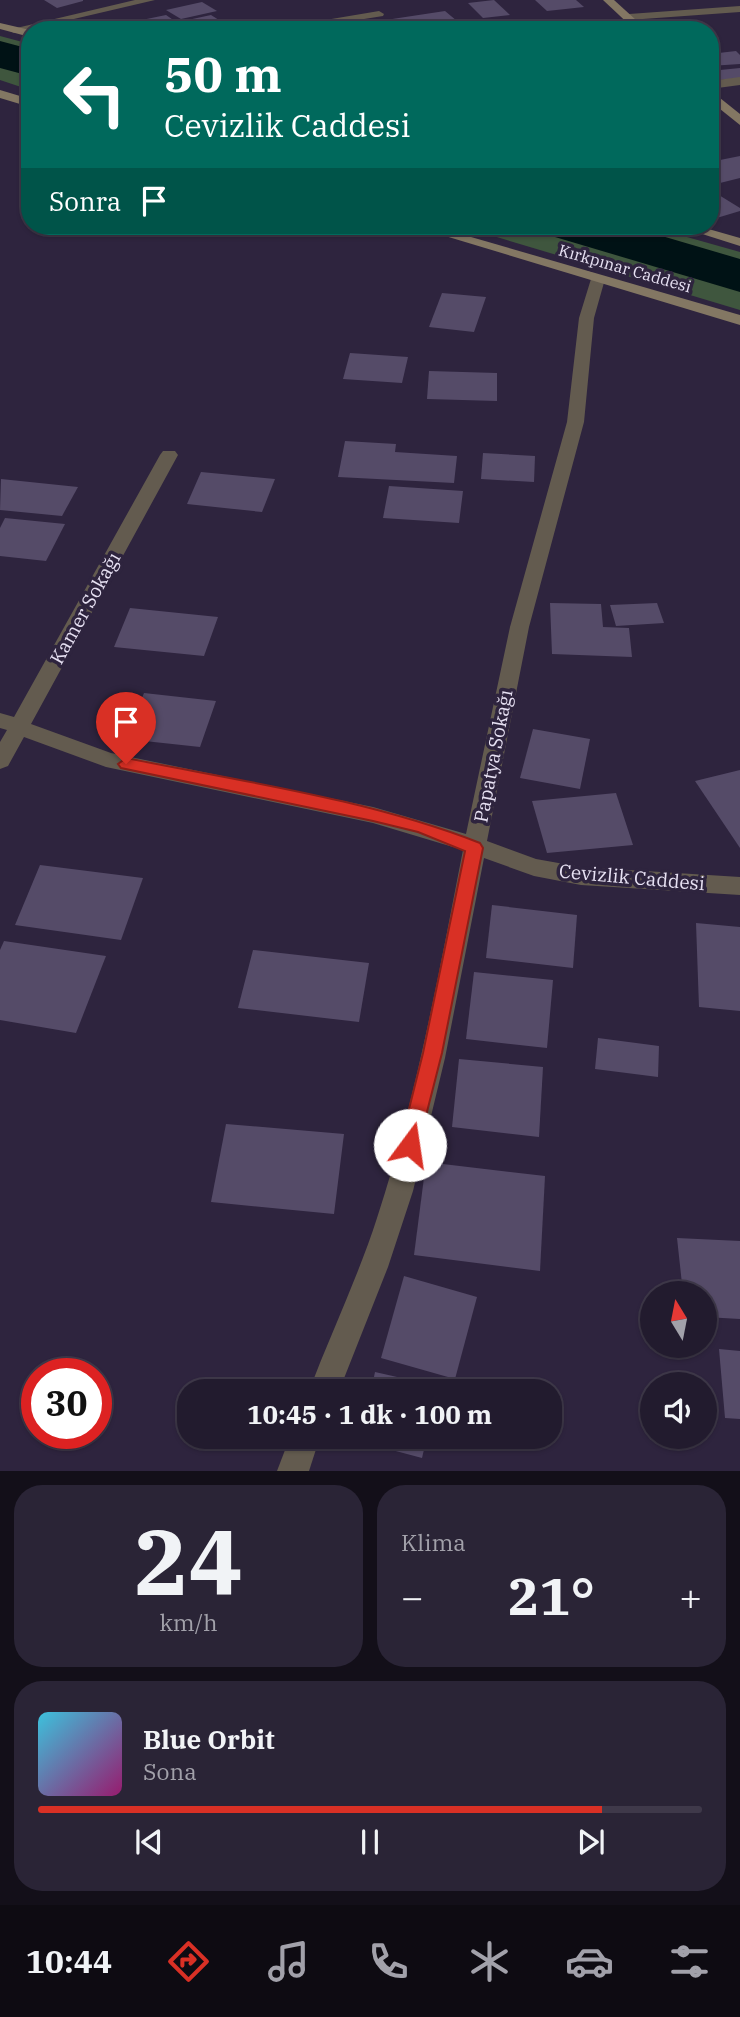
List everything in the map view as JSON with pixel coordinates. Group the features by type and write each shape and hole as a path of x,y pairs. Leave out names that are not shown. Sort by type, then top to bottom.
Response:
{"street":[{"path":"56,21 150,0"},
{"path":"608,0 633,21"},
{"path":"629,17 740,9"},
{"path":"332,21 379,14"},
{"path":"0,26 21,32"},
{"path":"15,30 21,29"},
{"path":"719,84 740,81"},
{"path":"0,94 21,100"},
{"path":"719,102 740,121"},
{"name":"Kırkpınar Caddesi","path":"449,235 740,320"},
{"path":"716,235 740,242"},
{"name":"Papatya Sokağı","path":"329,1379 376,1262 399,1191 433,1053 536,557 572,440 579,401 586,313 598,279"},
{"name":"Kamer Sokağı","path":"0,761 10,723 169,455"},
{"name":"Cevizlik Caddesi","path":"10,723 106,759 422,827 474,848 534,867 581,876 740,886"},
{"path":"293,1471 301,1449"}],"green space":[{"path":"0,36 21,42 21,87 0,80"},
{"path":"490,235 680,235 740,252 740,310"}],"building":[{"path":"44,0 83,0 83,1 57,8"},
{"path":"494,0 510,15 483,18 468,3"},
{"path":"535,0 576,0 584,7 547,11"},
{"path":"202,2 217,11 181,19 166,10"},
{"path":"445,11 457,21 379,21"},
{"path":"166,15 175,21 137,21"},
{"path":"211,15 220,21 183,21"},
{"path":"736,51 740,55 740,64 719,65 719,53"},
{"path":"740,68 740,78 720,80 719,70"},
{"path":"740,156 740,178 719,182 719,160"},
{"path":"719,195 740,208 740,211 719,217"},
{"path":"442,293 486,297 474,332 429,327"},
{"path":"350,353 408,357 402,383 343,379"},
{"path":"429,371 497,373 497,401 427,399"},
{"path":"345,441 396,444 395,452 457,456 454,483 338,477"},
{"path":"483,453 535,456 534,482 481,479"},
{"path":"201,472 275,479 262,512 187,504"},
{"path":"1,479 78,487 62,516 0,510"},
{"path":"389,486 463,491 459,523 383,518"},
{"path":"5,518 65,524 46,561 0,556 0,528"},
{"path":"550,603 601,604 603,627 629,628 632,657 552,654"},
{"path":"657,603 664,623 616,626 610,605"},
{"path":"130,608 218,617 204,656 114,647"},
{"path":"144,693 216,701 200,747 126,739"},
{"path":"533,729 590,739 580,789 520,778"},
{"path":"740,770 740,848 695,781"},
{"path":"616,793 633,845 547,853 532,801"},
{"path":"40,865 143,878 121,940 15,925"},
{"path":"492,905 577,915 573,968 486,958"},
{"path":"696,923 740,927 740,1011 699,1007"},
{"path":"4,941 106,956 76,1033 0,1020 0,950"},
{"path":"253,950 369,963 359,1022 238,1008"},
{"path":"474,972 553,980 547,1048 466,1039"},
{"path":"598,1038 659,1046 658,1077 595,1069"},
{"path":"459,1059 543,1067 539,1137 452,1127"},
{"path":"226,1124 344,1134 334,1214 211,1202"},
{"path":"426,1162 545,1176 540,1271 414,1255"},
{"path":"677,1238 740,1241 740,1319 718,1318 718,1281 682,1281"},
{"path":"404,1276 477,1297 455,1379 381,1358"},
{"path":"719,1349 740,1351 740,1419 725,1418"},
{"path":"375,1372 406,1379 374,1379"},
{"path":"388,1449 424,1449 422,1458"}],"waterway":[{"path":"0,54 21,60"},
{"path":"603,235 740,276"}],"route":[{"path":"126,764 373,815 422,827 474,848 433,1053 410,1145"}]}
